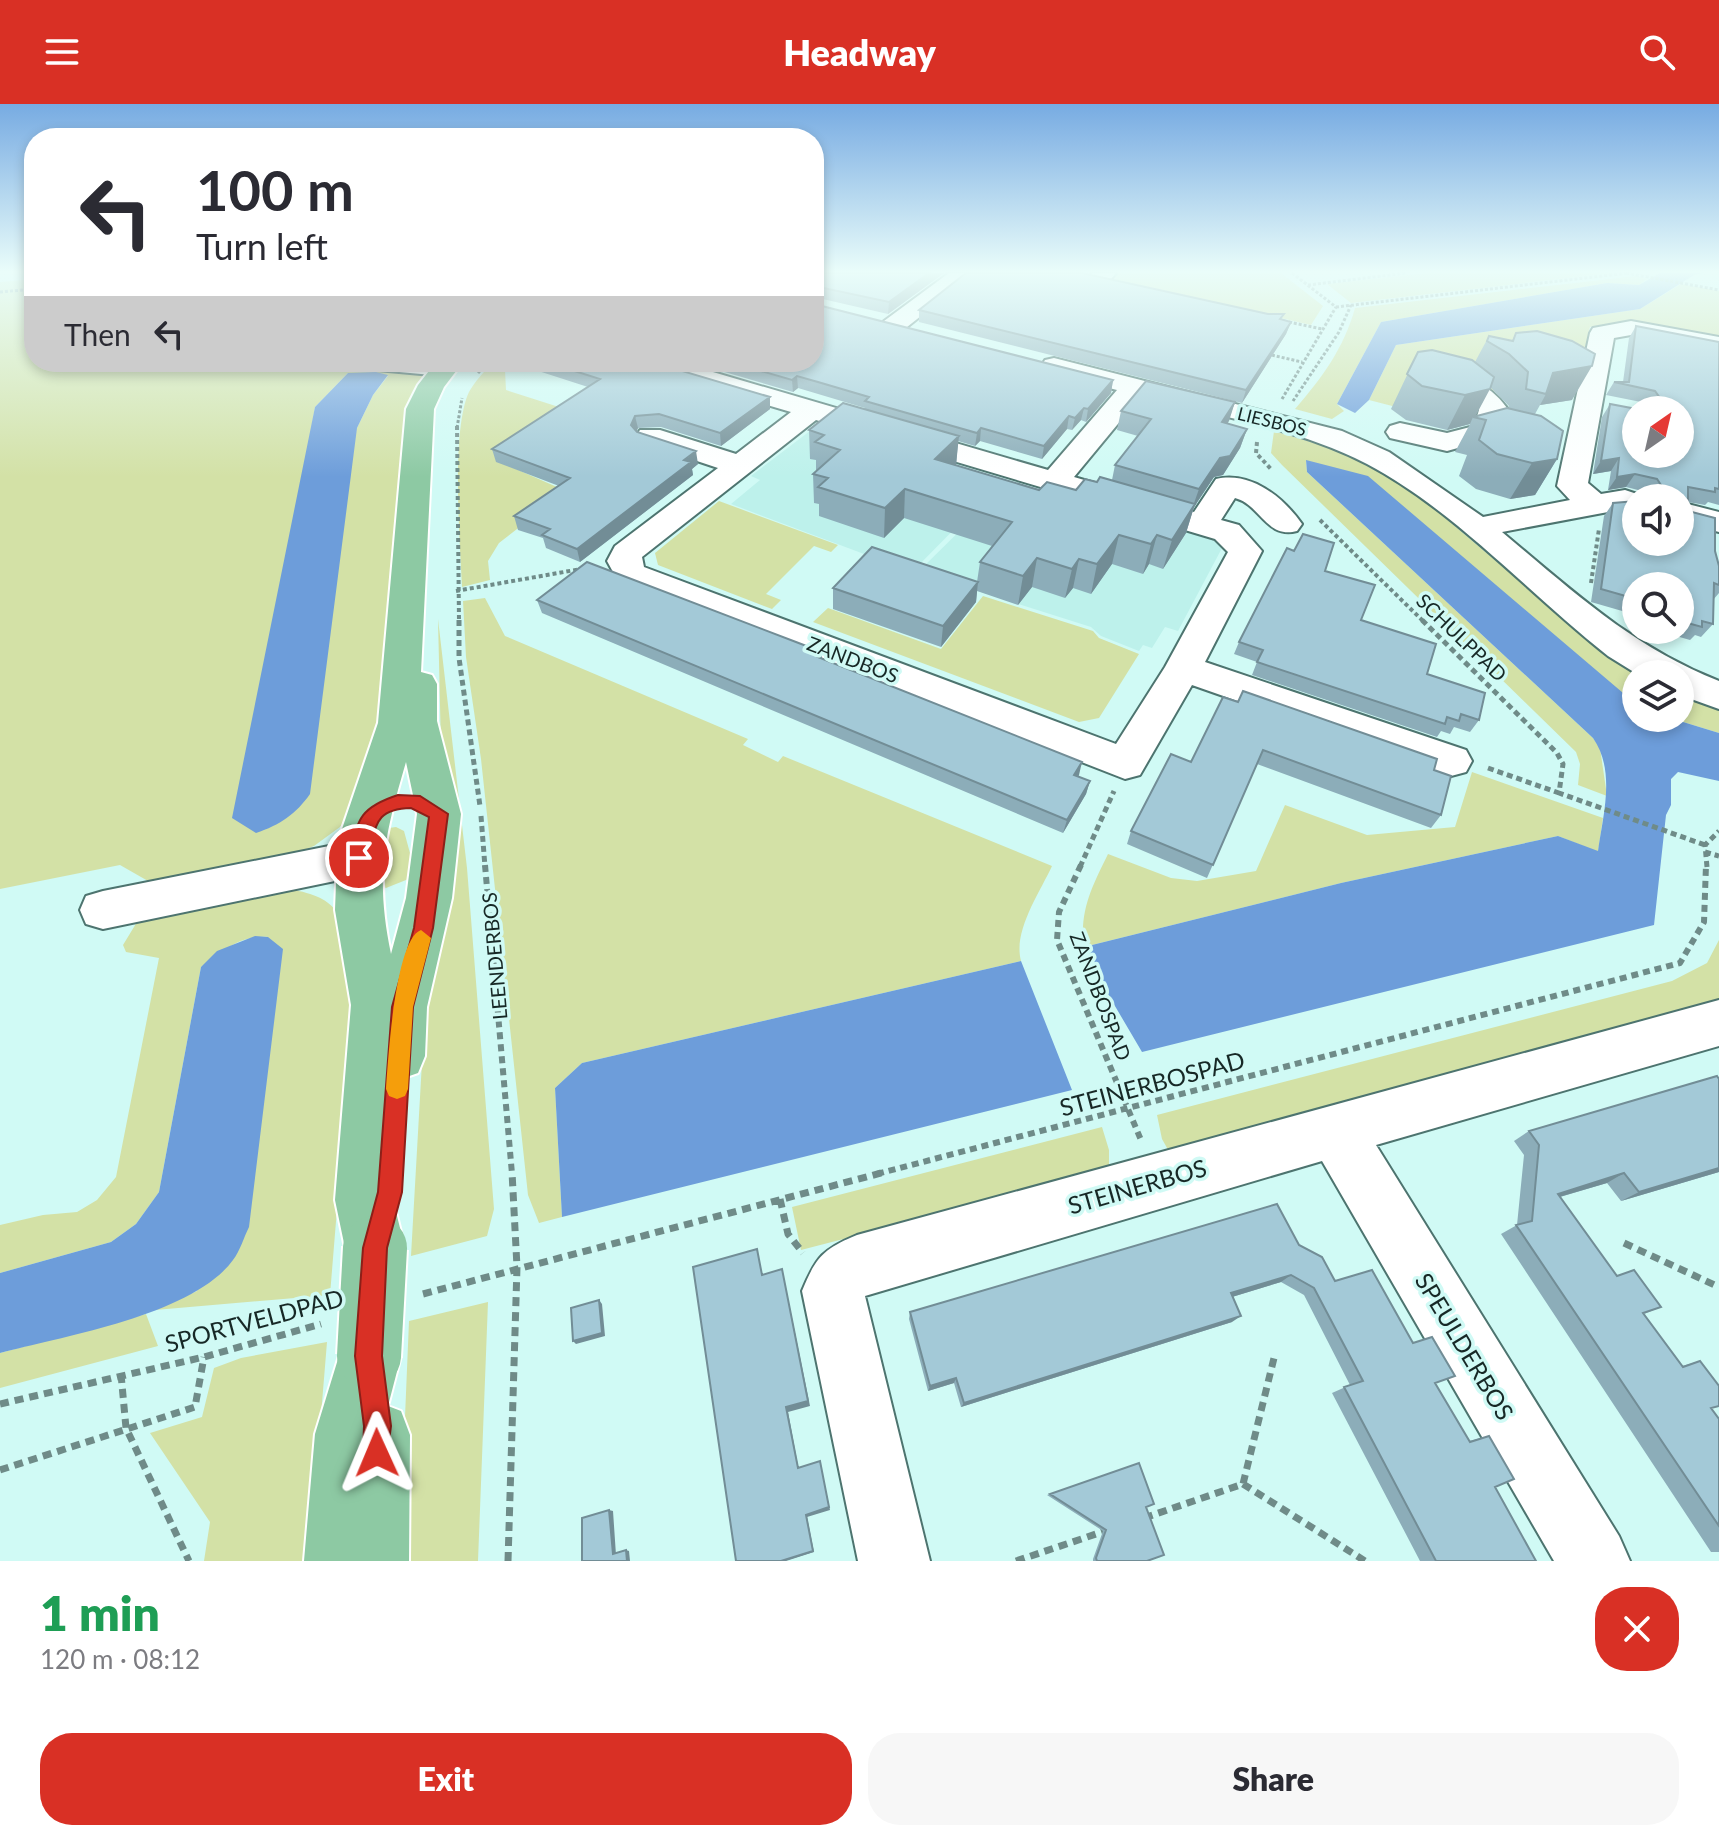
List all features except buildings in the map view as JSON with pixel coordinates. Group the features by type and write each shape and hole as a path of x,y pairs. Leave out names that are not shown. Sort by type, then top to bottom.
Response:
{"main road":[{"path":"340,1561 353,1338 390,1192 402,1007 429,898 439,814 434,782 417,721 430,447 438,400 446,381 458,374"},
{"path":"375,1248 364,1200 376,1005 358,910 363,839 398,723 420,409 458,374"},
{"path":"363,839 398,801 414,801 439,814"},
{"path":"358,910 372,920 384,923 415,911 429,898"},
{"path":"353,1338 378,1426 373,1561"}],"street":[{"path":"1587,506 1572,486 1591,423 1601,341"},
{"path":"1698,341 1719,345"},
{"name":"LIESBOS","path":"1023,358 1134,387 1273,414 1368,450 1398,468 1475,528 1606,638 1642,660"},
{"path":"1564,365 1595,372"},
{"path":"692,372 1227,532 1245,551 1183,668 1125,764"},
{"path":"1426,375 1466,385 1490,420"},
{"path":"1055,480 1134,387"},
{"path":"624,561 627,553 813,409"},
{"path":"1400,432 1447,442 1490,420 1521,427"},
{"path":"1551,434 1591,423"},
{"path":"650,436 740,465"},
{"path":"1202,524 1227,486 1257,494 1286,524"},
{"path":"1475,528 1622,500"},
{"path":"1694,516 1719,522"},
{"name":"ZANDBOS","path":"624,561 630,574 1125,764"},
{"path":"1183,668 1451,761"},
{"path":"1694,686 1719,696"},
{"path":"103,910 363,839"},
{"name":"STEINERBOS","path":"894,1561 833,1291 841,1276 857,1265 1719,1023"},
{"name":"SPEULDERBOS","path":"1336,1132 1594,1561"}],"path":[{"path":"1274,472 1256,453 1257,441 1315,341"},
{"path":"1273,414 1302,391 1330,341"},
{"path":"1259,353 1302,362"},
{"name":"LEENDERBOS","path":"458,374 456,591 459,658 480,802 511,1156 517,1267 508,1561"},
{"path":"1571,608 1588,603 1600,520 1587,506"},
{"name":"SCHULPPAD","path":"1318,518 1557,753 1563,764 1559,793"},
{"path":"456,591 624,561"},
{"path":"1451,761 1486,768 1674,833 1719,856"},
{"name":"ZANDBOSPAD","path":"1125,764 1059,912 1057,940 1128,1108"},
{"path":"1705,848 1719,831"},
{"name":"STEINERBOSPAD","path":"517,1267 1680,963 1700,942 1707,914 1705,848"},
{"path":"1624,1243 1719,1287"},
{"path":"413,1297 517,1267"},
{"name":"SPORTVELDPAD","path":"0,1404 204,1357 353,1338"},
{"path":"1243,1484 1275,1354"},
{"path":"0,1470 195,1407 204,1357"},
{"path":"121,1374 126,1428 189,1561"},
{"path":"1137,1520 1243,1484"},
{"path":"1243,1484 1365,1561"},
{"path":"1016,1561 1122,1525"}],"shaded area":[{"path":"823,421 984,499 912,572 731,504 760,480 751,476"},
{"path":"1049,496 1213,536 1222,548 1178,631 1165,627 1152,648 1143,645 1139,651 1101,636 1091,627 918,572 989,502"}],"green space":[{"path":"0,341 24,341 24,372 419,372 425,378 387,731 356,806 340,827 314,846 286,857 148,881 120,865 0,889","holes":["348,373 388,376 373,395 357,428 303,479 315,407"]},
{"path":"1342,341 1371,341 1337,404 1344,411 1332,419 1295,409 1314,386"},
{"path":"1423,341 1587,341 1582,360 1508,364 1495,391 1488,396 1400,408 1369,400 1396,345"},
{"path":"484,372 505,372 506,390 562,408 498,461 566,491 499,543 488,561 490,580 462,587 458,459 463,409"},
{"path":"1274,431 1364,458 1417,494 1575,628 1622,661 1622,694 1306,461 1307,472 1593,738 1600,748 1607,796 1578,785 1580,764 1576,752 1271,453"},
{"path":"719,501 838,545 831,552 814,546 766,594 781,600 772,609 658,565 655,553"},
{"path":"983,596 1093,631 1099,638 1139,654 1099,718 1079,722 813,622 828,608 941,649"},
{"path":"485,598 505,636 748,739 743,745 778,762 783,756 1052,866 1024,925 1021,961 582,1063 555,1088 562,1217 539,1223 528,1195 481,759 466,657 463,601"},
{"path":"438,619 467,868 494,1209 487,1236 411,1256 427,974 444,876"},
{"path":"1694,700 1719,710 1719,733 1694,725"},
{"path":"1472,772 1603,818 1598,852 1558,836 1341,883 1084,947 1085,909 1108,854 1171,878 1197,881 1256,871 1285,805 1367,835 1455,827"},
{"path":"389,828 404,831 414,868 411,878 386,888 373,882"},
{"path":"294,890 323,899 339,914 357,964 330,1295 155,1310 197,1291 268,937 240,941 201,967 159,1192 136,1224 111,1242 0,1273 0,1225 43,1215 77,1212 97,1200 116,1177 159,958 126,952 123,945 137,922 213,900"},
{"path":"1719,940 1719,1009 1171,1155 1162,1139 1157,1115 1672,981 1707,963"},
{"path":"1102,1127 1109,1150 1109,1170 801,1250 792,1207"},
{"path":"488,1302 478,1561 399,1561 409,1321"},
{"path":"146,1314 158,1346 0,1388 0,1353"},
{"path":"327,1342 309,1561 204,1561 210,1522 150,1433 202,1417 214,1368 241,1358"}],"water":[{"path":"1371,341 1423,341 1396,345 1369,400 1355,413 1337,404"},
{"path":"348,373 388,375 373,395 357,428 310,794 287,818 256,833 232,818 315,407"},
{"path":"1306,460 1368,476 1622,692 1622,732 1694,732 1694,725 1719,733 1719,781 1678,772 1671,779 1671,805 1666,815 1654,925 1142,1052 1085,955 1084,947 1341,883 1558,836 1598,851 1606,779 1600,751 1593,738 1307,472"},
{"path":"255,936 268,937 283,949 249,1227 233,1260 214,1279 159,1309 91,1331 0,1353 0,1273 111,1242 136,1224 159,1192 201,967 217,951"},
{"path":"1021,961 1072,1090 562,1217 555,1088 582,1063"}],"slow traffic":[{"path":"397,1089 402,1007 421,938"}],"route":[{"path":"359,858 367,819 378,810 398,801 414,801 439,814 435,862 423,928 402,1007 390,1192 375,1248 369,1356 378,1426 377,1453"}]}
